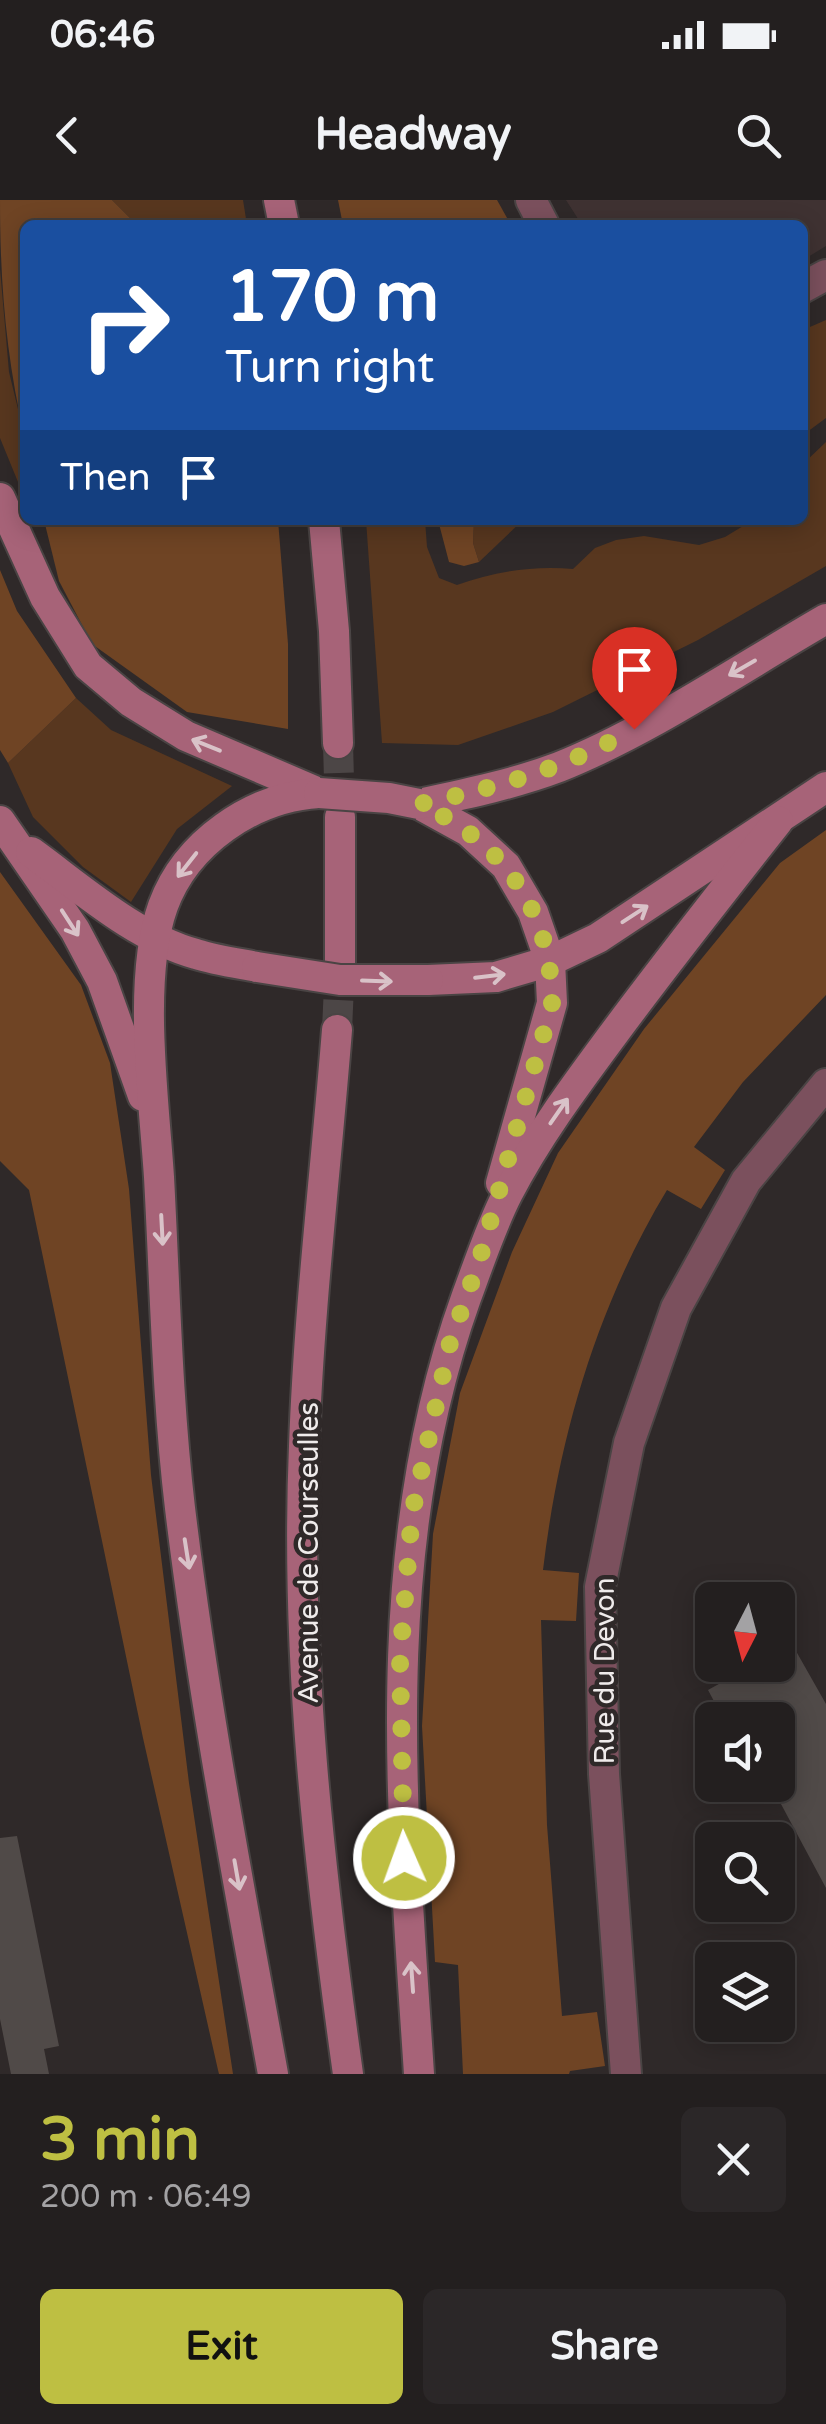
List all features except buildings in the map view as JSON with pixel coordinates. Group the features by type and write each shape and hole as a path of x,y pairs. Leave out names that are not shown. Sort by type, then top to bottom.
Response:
{"main road":[{"path":"0,498 45,597 88,666 130,702 186,736 304,790 434,806 487,846 506,866 533,912 550,961 552,1004 480,1258 450,1343 412,1513 400,1659 402,1819 418,2074"},
{"path":"324,525 338,743"},
{"path":"434,806 559,766 609,744 826,619"},
{"path":"8,831 125,920 193,954 340,980 496,977 550,961 598,938 826,787"},
{"path":"272,2074 230,1836 180,1506 150,1028 156,937 162,908 178,875 200,847 244,814 304,790"},
{"path":"340,817 340,963"},
{"path":"480,1258 507,1195 536,1144 645,992 778,820"},
{"path":"8,831 76,930 102,981 156,1133"},
{"name":"Avenue de Courseulles","path":"337,1030 304,1447 304,1650 316,1816 348,2074"}],"street":[{"name":"Rue du Devon","path":"626,2074 604,1774 600,1588 629,1443 676,1308 746,1182 826,1084"}],"shaded area":[{"path":"0,200 112,200 132,220 20,220 20,413 5,320"},
{"path":"112,200 243,200 246,220 132,220"},
{"path":"338,200 497,200 508,220 342,220"},
{"path":"566,200 826,200 826,246 808,257 808,220 579,220"},
{"path":"0,269 9,372 20,417 20,487 0,438"},
{"path":"826,320 826,418 808,431 808,328"},
{"path":"826,442 826,566 698,640 553,712 458,745 382,743 366,525 425,525 427,547 439,578 457,585 514,571 573,569 595,548 616,540 644,536 699,545 725,537 745,525 808,525 808,459"},
{"path":"45,525 278,525 288,644 288,729 187,712 92,644 59,581"},
{"path":"439,525 474,525 473,543 479,562 464,566 449,562"},
{"path":"474,525 518,525 479,562 473,543"},
{"path":"0,570 17,611 76,698 8,763 0,750"},
{"path":"76,698 111,730 232,786 177,829 131,902 83,867 33,817 8,763"},
{"path":"826,830 826,995 743,1082 694,1147 725,1170 701,1209 667,1190 642,1234 620,1279 585,1373 550,1520 543,1570 579,1573 576,1621 541,1620 547,1825 562,2016 597,2012 605,2066 569,2074 463,2074 458,1965 435,1962 422,1726 433,1534 460,1393 512,1252 558,1153 644,1029 780,863"},
{"path":"0,872 81,985 110,1063 129,1189 151,1475 189,1783 233,2074 219,2074 218,2070 143,1738 29,1190 0,1161"}],"tunnel":[{"path":"338,743 340,817"},
{"path":"337,1030 340,963"}],"route":[{"path":"404,1858 400,1659 412,1513 450,1343 480,1258 552,1004 546,944 533,912 506,866 468,831 419,804 516,781 609,744 634,729"}]}
